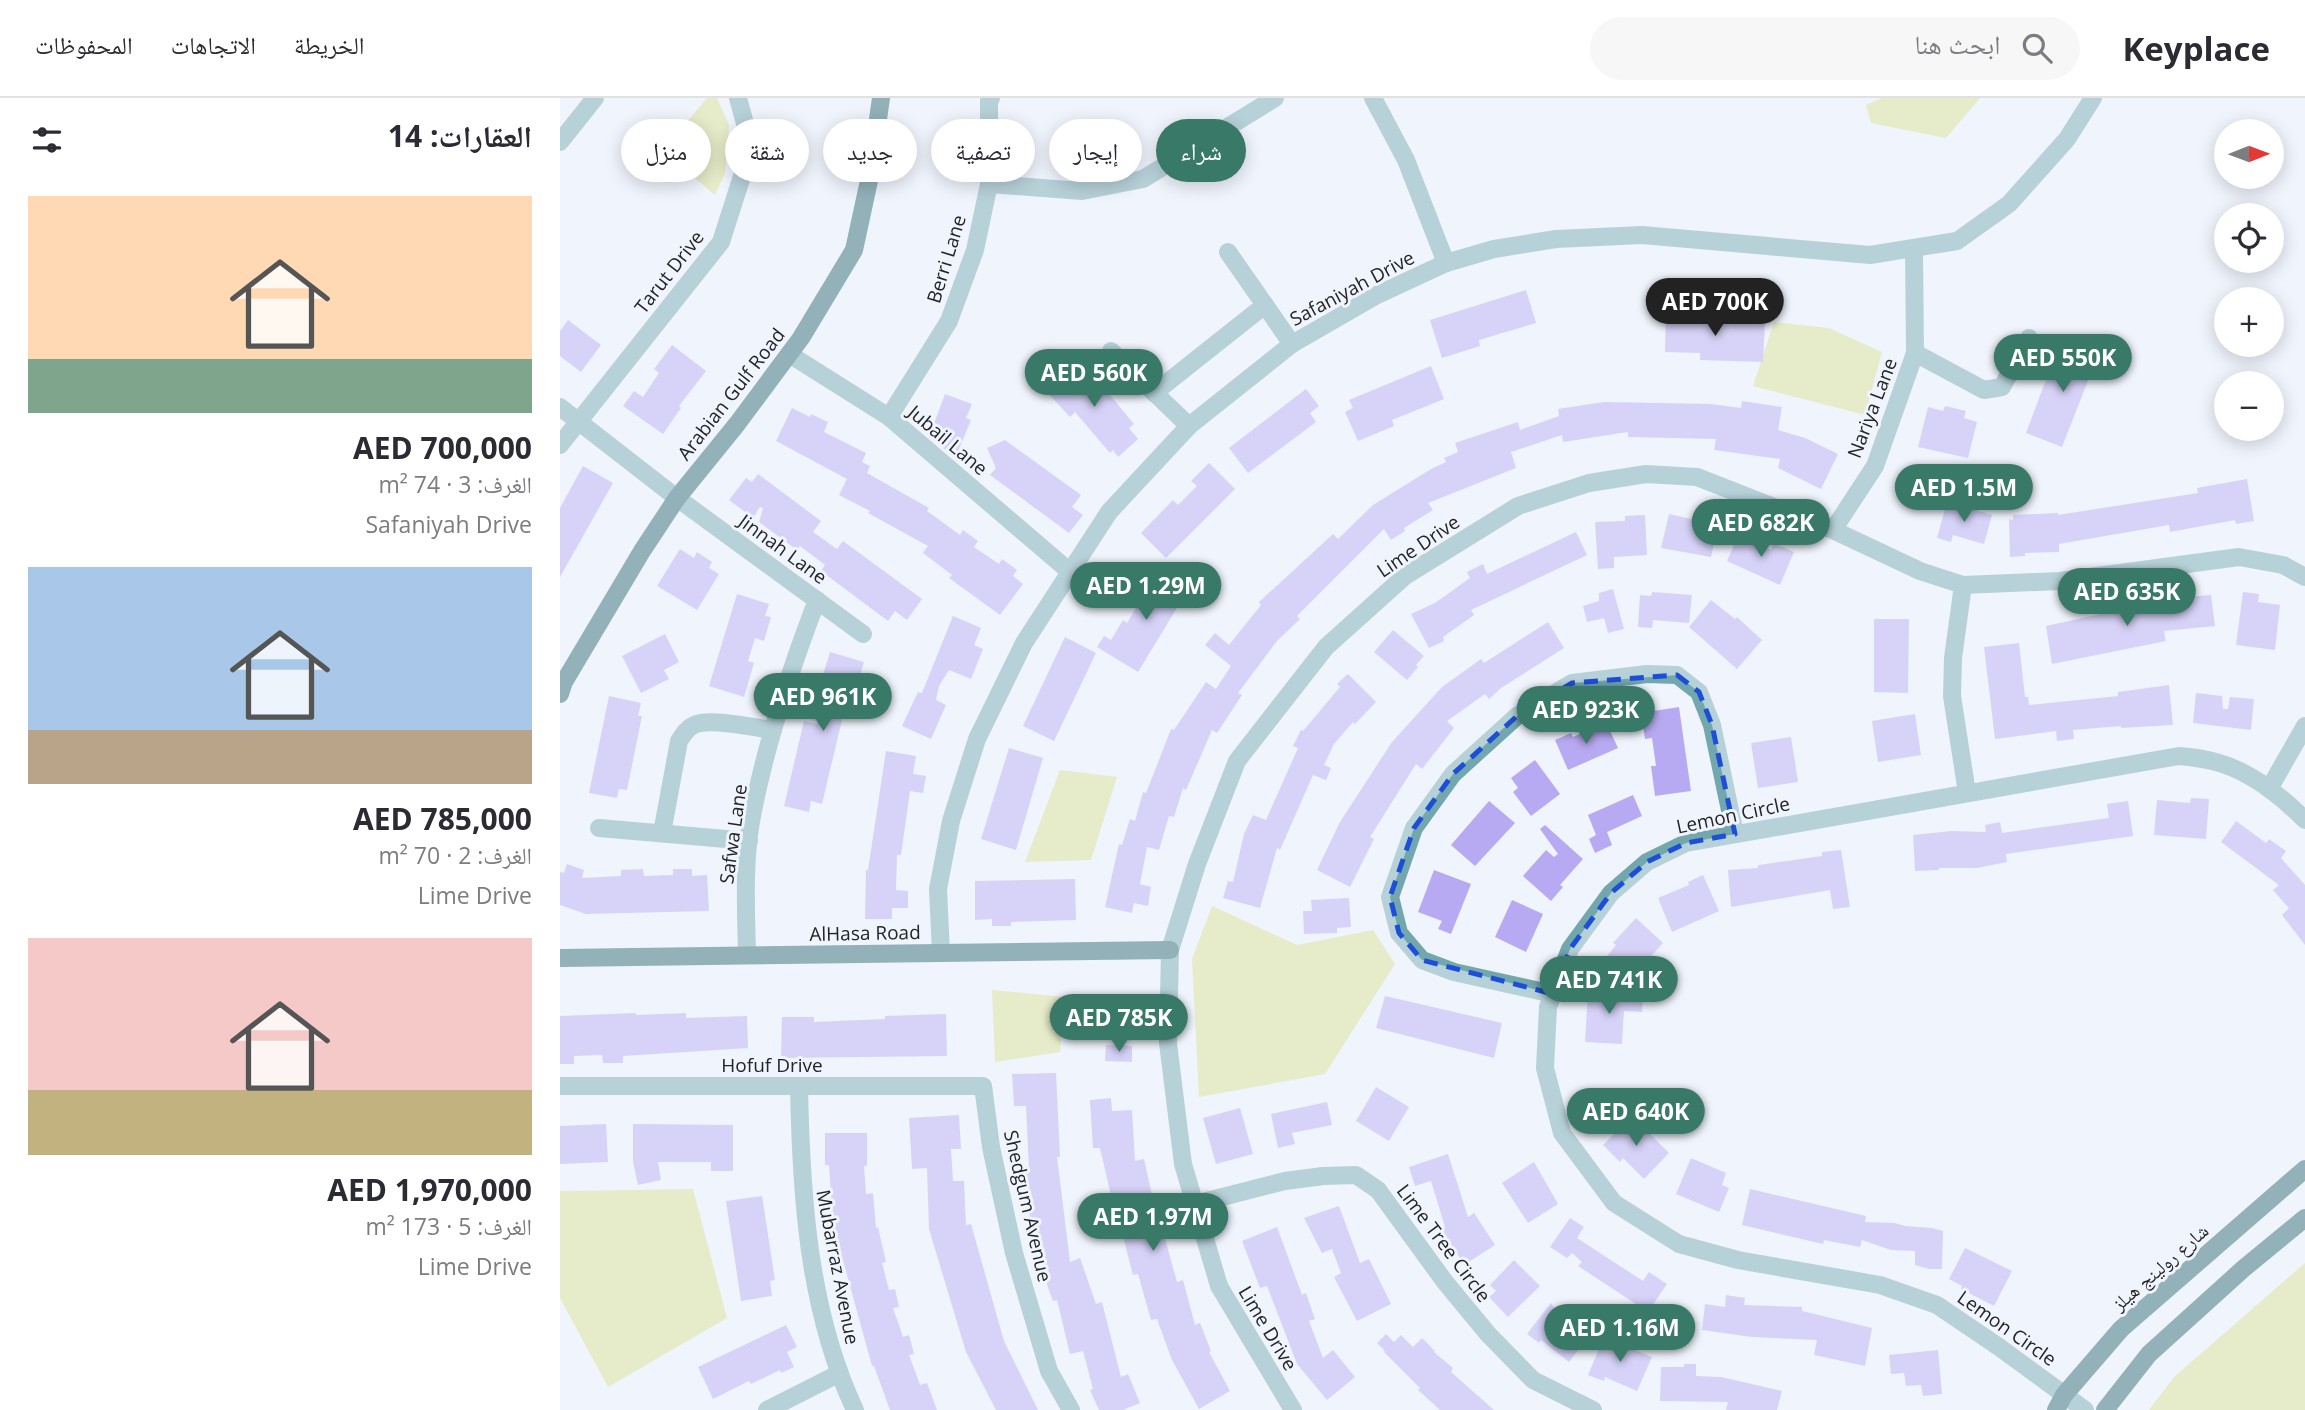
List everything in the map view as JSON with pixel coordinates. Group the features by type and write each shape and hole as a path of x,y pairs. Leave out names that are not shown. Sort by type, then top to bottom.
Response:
{"main road":[{"name":"Arabian Gulf Road","path":"560,694 564,682 677,498 801,338 854,250 870,176 881,98"},
{"name":"AlHasa Road","path":"560,958 1171,950"},
{"name":"شارع رولينج هيلز","path":"2060,1402 2121,1329 2305,1169"},
{"path":"2105,1410 2149,1354 2243,1269 2305,1218"}],"street":[{"path":"560,142 595,98"},
{"name":"Tarut Drive","path":"560,445 721,242 743,173 747,127 738,98"},
{"name":"Berri Lane","path":"889,417 948,321 975,250 989,184 991,98"},
{"path":"989,184 1082,191 1143,179 1275,98"},
{"path":"1374,98 1406,160 1446,263"},
{"name":"Safaniyah Drive","path":"941,953 938,889 951,821 977,740 1024,643 1108,512 1189,426 1292,344 1377,295 1446,263 1494,249 1556,239 1642,235 1870,255 1957,241 2009,204 2067,139 2093,98"},
{"name":"Nariya Lane","path":"1833,530 1875,466 1915,353 1914,248"},
{"path":"1228,252 1292,344"},
{"path":"1154,393 1265,305"},
{"path":"1915,353 1984,390 2003,387 2029,338"},
{"path":"1111,351 1189,426"},
{"name":"Jubail Lane","path":"789,354 889,417 1069,571"},
{"name":"Jinnah Lane","path":"560,407 677,498 863,634"},
{"name":"Lime Drive","path":"1293,1410 1219,1286 1183,1164 1168,1043 1171,950 1197,864 1237,761 1326,647 1405,576 1518,506 1589,484 1646,474 1697,477 1833,530 1920,571 1963,585 2060,581 2239,557 2283,565 2305,577"},
{"path":"1963,585 1953,658 1952,696 1967,793"},
{"name":"Safwa Lane","path":"747,956 746,886 753,811 773,730 796,654 817,600"},
{"path":"1546,997 1454,972 1422,960 1399,933 1390,897 1414,828 1453,775 1517,716 1572,683 1647,674 1677,675 1699,692 1712,725 1735,834"},
{"path":"662,833 679,741 687,730 697,723 713,722 773,730"},
{"path":"2269,789 2305,726"},
{"name":"Lemon Circle","path":"2085,1410 2060,1402 1999,1347 1937,1306 1880,1285 1738,1260 1679,1244 1614,1203 1562,1133 1545,1068 1546,997 1570,949 1611,893 1647,862 1686,843 2179,756 2215,761 2251,778 2283,798 2305,820"},
{"path":"599,828 749,841"},
{"name":"Hofuf Drive","path":"560,1086 983,1086"},
{"name":"Mubarraz Avenue","path":"799,1086 800,1170 808,1236 838,1374 855,1410"},
{"name":"Shedgum Avenue","path":"983,1086 991,1147 1014,1252 1049,1371 1071,1410"},
{"name":"Lime Tree Circle","path":"1195,1204 1285,1181 1356,1175 1378,1190 1445,1282 1488,1334 1533,1380 1593,1410"},
{"path":"767,1410 838,1374"}],"highlighted area":[{"path":"1677,675 1699,692 1712,725 1735,834 1686,843 1647,862 1611,893 1570,949 1553,994 1422,960 1399,933 1390,897 1414,828 1453,774 1517,716 1572,683"}],"green space":[{"path":"707,98 717,98 726,119 725,173 715,195 699,182 711,182 711,119 689,119"},
{"path":"1882,98 1980,98 1946,138 1871,123 1866,105"},
{"path":"1774,322 1829,328 1882,352 1865,415 1753,386"},
{"path":"1060,770 1117,777 1091,860 1025,862"},
{"path":"1212,906 1297,945 1373,930 1395,964 1325,1074 1199,1097 1192,959"},
{"path":"992,990 1064,997 1060,1052 995,1062"},
{"path":"693,1189 727,1318 608,1387 560,1298 560,1191"},
{"path":"2305,1263 2305,1410 2149,1410 2174,1377"}],"building":[{"path":"1526,290 1536,323 1479,340 1480,346 1442,358 1430,320"},
{"path":"1666,312 1702,313 1702,320 1765,322 1763,362 1700,360 1700,353 1665,352"},
{"path":"568,320 601,345 581,372 560,356 560,331"},
{"path":"2065,342 2103,356 2097,369 2093,368 2062,447 2026,433 2056,353 2060,354"},
{"path":"672,345 706,371 679,406 681,408 663,434 623,406 634,391 643,397 659,373 654,369"},
{"path":"1077,362 1103,390 1104,388 1134,424 1129,428 1138,439 1118,457 1113,450 1110,453 1075,412 1070,417 1046,391"},
{"path":"1431,366 1444,399 1392,420 1394,426 1358,441 1345,412 1353,408 1349,400"},
{"path":"1306,389 1319,406 1310,413 1316,422 1248,473 1229,448"},
{"path":"945,394 972,404 966,418 971,420 957,454 944,449 929,437"},
{"path":"1742,401 1782,407 1778,430 1805,438 1838,454 1821,489 1778,468 1780,459 1714,450 1716,439 1628,437 1628,432 1563,442 1562,435 1511,452 1516,468 1428,503 1433,510 1404,528 1405,531 1391,540 1384,529 1297,616 1300,619 1277,641 1238,693 1242,695 1217,733 1212,730 1186,790 1183,788 1174,817 1169,816 1159,850 1147,847 1140,884 1151,887 1148,906 1134,903 1132,913 1105,907 1119,844 1122,845 1130,819 1135,821 1143,792 1146,793 1171,729 1174,730 1206,682 1216,689 1231,666 1205,645 1215,633 1229,645 1261,605 1259,602 1333,534 1338,539 1373,505 1446,462 1444,458 1458,452 1455,443 1518,422 1520,430 1559,416 1558,409 1604,402 1711,404 1741,408"},
{"path":"1945,406 1966,411 1964,418 1977,422 1968,458 1918,447 1928,407 1943,411"},
{"path":"792,408 828,422 824,432 866,453 862,462 870,466 867,473 929,508 927,511 960,535 963,530 978,541 974,547 999,564 1002,559 1017,570 1013,576 1023,584 1000,615 949,578 952,575 923,553 928,546 839,495 847,479 776,441"},
{"path":"1005,440 1081,495 1072,507 1083,515 1069,533 990,475 996,468 987,448"},
{"path":"1209,463 1235,489 1166,558 1141,533 1173,500 1178,505 1197,486 1191,481"},
{"path":"583,466 613,483 560,577 560,508"},
{"path":"758,474 821,521 813,532 837,549 843,541 922,599 907,620 895,611 888,621 821,571 825,565 800,546 797,550 759,522 763,508 760,507 753,518 729,500 746,478 752,482"},
{"path":"2247,479 2254,521 2236,524 2235,520 2170,532 2169,525 2059,544 2059,552 2025,553 2025,556 2010,557 2009,519 2013,520 2013,515 2058,515 2198,493 2197,488"},
{"path":"1947,502 1992,515 1984,544 1953,535 1951,542 1937,538"},
{"path":"1669,514 1700,521 1701,517 1719,521 1711,557 1661,548"},
{"path":"1645,515 1647,555 1614,557 1614,568 1598,569 1595,522 1625,521 1625,516"},
{"path":"1576,532 1587,555 1471,610 1474,615 1443,637 1444,641 1429,648 1411,614 1435,603 1470,578 1467,572 1483,564 1487,574"},
{"path":"1738,536 1771,550 1774,543 1794,552 1780,585 1727,561"},
{"path":"680,549 694,558 697,552 712,562 709,568 719,574 697,610 657,586"},
{"path":"1159,570 1189,588 1138,672 1097,647 1104,636 1111,640 1123,620 1127,623"},
{"path":"1613,589 1624,629 1608,633 1604,618 1587,622 1583,606 1599,601 1599,593"},
{"path":"1652,592 1692,595 1689,623 1653,620 1652,628 1638,627 1640,595 1651,596"},
{"path":"2243,592 2259,594 2258,602 2280,605 2275,650 2236,645"},
{"path":"737,594 769,604 765,616 771,617 764,641 755,638 748,661 754,663 744,697 709,686"},
{"path":"2211,595 2215,626 2164,631 2166,641 2052,664 2046,626 2174,598"},
{"path":"1711,600 1735,619 1737,617 1762,640 1737,669 1689,627"},
{"path":"953,616 981,628 974,645 983,649 971,679 949,670 939,686 936,700 946,705 931,739 902,726 918,692 922,693"},
{"path":"1874,619 1909,619 1908,693 1874,692"},
{"path":"1548,622 1564,648 1501,688 1489,699 1485,694 1447,721 1454,728 1422,769 1416,764 1370,837 1374,839 1350,887 1317,870 1340,822 1392,742 1442,687 1481,659 1484,663"},
{"path":"1393,630 1424,656 1407,680 1374,652"},
{"path":"665,634 679,662 664,670 669,679 641,693 622,656"},
{"path":"1065,637 1096,653 1054,741 1023,726"},
{"path":"2019,643 2025,697 2028,697 2029,705 2118,696 2118,692 2169,685 2173,725 2073,730 2074,739 2057,741 2056,731 1995,739 1984,647"},
{"path":"830,652 864,662 850,709 845,707 822,804 811,801 809,812 784,806 804,721 817,724 823,700 816,698"},
{"path":"1348,674 1376,702 1355,724 1353,722 1334,744 1324,765 1331,768 1326,780 1313,775 1280,850 1277,848 1260,908 1223,898 1228,881 1233,882 1244,834 1253,815 1266,820 1298,748 1293,746 1301,730 1303,731 1340,687 1337,684"},
{"path":"2196,693 2222,696 2223,709 2228,709 2230,697 2254,699 2251,730 2193,723"},
{"path":"609,696 641,703 638,716 642,716 627,790 619,789 617,798 589,793"},
{"path":"1679,707 1691,791 1655,796 1651,766 1656,766 1652,738 1645,739 1641,713"},
{"path":"1915,714 1921,755 1878,762 1872,721"},
{"path":"1606,722 1618,748 1568,770 1555,740 1571,733 1573,737"},
{"path":"1791,737 1798,782 1758,788 1751,743"},
{"path":"1009,748 1043,758 1016,850 981,839"},
{"path":"886,751 916,756 913,774 926,776 923,793 910,791 901,855 897,855 896,890 908,891 908,908 892,908 892,919 865,919 866,870"},
{"path":"1535,760 1560,794 1531,816 1513,792 1518,788 1511,778"},
{"path":"1633,795 1642,816 1607,832 1612,845 1595,853 1589,839 1596,835 1588,815"},
{"path":"2191,798 2209,799 2206,839 2154,835 2157,800 2190,803"},
{"path":"1489,801 1515,823 1475,866 1451,845"},
{"path":"2128,801 2133,836 2006,854 2007,862 1977,868 1915,871 1913,835 1951,831 1986,832 1985,825 2000,822 2002,833 2109,818 2107,804"},
{"path":"2236,821 2266,843 2269,839 2286,851 2281,858 2305,885 2305,945 2282,915 2289,908 2273,890 2279,885 2221,842"},
{"path":"1545,825 1583,859 1560,885 1563,887 1551,901 1523,876 1546,850 1554,857 1558,854 1540,829"},
{"path":"1841,850 1850,907 1833,909 1830,890 1731,907 1728,870 1758,868 1758,865 1822,856 1822,852"},
{"path":"567,864 584,870 582,878 621,876 621,870 643,869 644,876 673,875 673,869 692,869 692,876 707,875 709,911 586,914 560,905 560,872 564,873"},
{"path":"1434,870 1471,884 1451,934 1438,929 1442,921 1418,912"},
{"path":"1703,875 1719,911 1672,932 1658,898 1689,885 1688,882"},
{"path":"1075,879 1076,920 1011,922 1011,926 992,926 992,919 975,920 975,881"},
{"path":"1349,898 1351,927 1337,928 1337,933 1304,934 1303,911 1312,911 1311,900"},
{"path":"1512,900 1543,914 1526,952 1495,937"},
{"path":"1636,918 1663,943 1640,968 1642,970 1631,984 1603,961 1616,945 1613,943"},
{"path":"1588,992 1643,994 1642,1012 1624,1011 1622,1044 1585,1042"},
{"path":"1385,996 1502,1023 1494,1058 1376,1028"},
{"path":"686,1013 686,1018 747,1016 748,1048 623,1056 623,1063 603,1063 602,1055 574,1056 574,1064 560,1064 560,1016"},
{"path":"946,1014 947,1056 781,1058 782,1017 814,1017 814,1022"},
{"path":"1106,1045 1132,1046 1132,1062 1105,1061"},
{"path":"1056,1073 1060,1157 1057,1157 1070,1262 1080,1258 1096,1304 1102,1302 1121,1377 1128,1374 1140,1403 1123,1410 1099,1410 1090,1390 1093,1389 1083,1351 1070,1354 1057,1300 1053,1301 1035,1252 1028,1204 1023,1204 1019,1172 1029,1170 1026,1106 1014,1106 1012,1074"},
{"path":"1376,1087 1409,1107 1389,1141 1356,1121"},
{"path":"1111,1098 1112,1111 1132,1110 1135,1161 1144,1159 1161,1236 1164,1235 1177,1282 1183,1280 1195,1325 1200,1323 1211,1351 1209,1352 1230,1391 1199,1409 1172,1360 1157,1319 1151,1320 1138,1274 1133,1275 1121,1229 1119,1230 1100,1148 1093,1148 1090,1100"},
{"path":"1327,1102 1332,1125 1292,1133 1295,1144 1278,1148 1271,1114"},
{"path":"1240,1108 1253,1154 1216,1164 1203,1118"},
{"path":"959,1115 961,1149 951,1149 953,1181 964,1181 966,1225 971,1224 1004,1341 1038,1410 996,1410 966,1352 929,1229 927,1168 912,1169 909,1118"},
{"path":"1632,1116 1669,1153 1644,1179 1623,1158 1620,1162 1603,1145"},
{"path":"606,1124 608,1162 560,1164 560,1126"},
{"path":"633,1124 733,1125 733,1171 711,1171 711,1162 658,1162 661,1180 638,1185 633,1162"},
{"path":"825,1133 867,1133 867,1166 864,1166 866,1194 873,1193 876,1228 878,1227 886,1262 882,1263 889,1290 895,1289 899,1307 893,1308 903,1337 909,1335 914,1354 909,1355 920,1385 927,1383 937,1410 890,1410 872,1366 833,1224 829,1165 825,1165"},
{"path":"1448,1154 1468,1217 1474,1213 1495,1245 1464,1265 1442,1229 1445,1227 1431,1181 1415,1186 1409,1167"},
{"path":"1691,1158 1726,1173 1722,1185 1729,1188 1719,1212 1676,1194"},
{"path":"1534,1162 1558,1204 1528,1223 1502,1183"},
{"path":"1750,1189 1866,1216 1865,1222 1894,1223 1943,1231 1942,1269 1915,1265 1915,1251 1891,1250 1862,1240 1860,1247 1824,1240 1823,1244 1742,1225"},
{"path":"762,1196 775,1280 770,1281 772,1296 741,1301 726,1201"},
{"path":"1339,1206 1360,1263 1369,1259 1391,1304 1357,1321 1334,1277 1341,1273 1332,1249 1322,1253 1304,1218"},
{"path":"1570,1218 1584,1227 1577,1238 1643,1281 1649,1272 1667,1284 1648,1312 1578,1266 1582,1262 1572,1253 1567,1258 1550,1247"},
{"path":"1277,1227 1302,1295 1306,1293 1315,1319 1309,1321 1323,1358 1333,1350 1355,1377 1327,1400 1297,1364 1267,1286 1260,1288 1242,1241"},
{"path":"1965,1248 2012,1271 1994,1306 1961,1289 1962,1286 1949,1279"},
{"path":"1514,1260 1540,1286 1508,1317 1489,1297 1496,1291 1490,1285"},
{"path":"1726,1295 1745,1298 1744,1305 1802,1307 1802,1311 1872,1328 1865,1366 1814,1355 1817,1340 1752,1337 1702,1330 1705,1304 1725,1307"},
{"path":"1551,1303 1554,1308 1557,1306 1591,1333 1569,1362 1541,1340 1539,1343 1527,1334"},
{"path":"786,1325 797,1347 787,1352 794,1367 781,1373 780,1370 751,1384 749,1381 713,1399 698,1367"},
{"path":"1386,1334 1394,1342 1401,1335 1413,1347 1422,1338 1453,1368 1451,1372 1494,1410 1440,1410 1418,1390 1420,1388 1377,1343"},
{"path":"1604,1337 1652,1357 1637,1391 1605,1377 1604,1381 1588,1375"},
{"path":"1938,1350 1942,1394 1923,1396 1921,1385 1906,1386 1904,1373 1891,1374 1889,1355"},
{"path":"1684,1364 1696,1364 1696,1376 1721,1377 1782,1391 1777,1410 1726,1410 1728,1402 1660,1401 1661,1367 1684,1367"}]}
